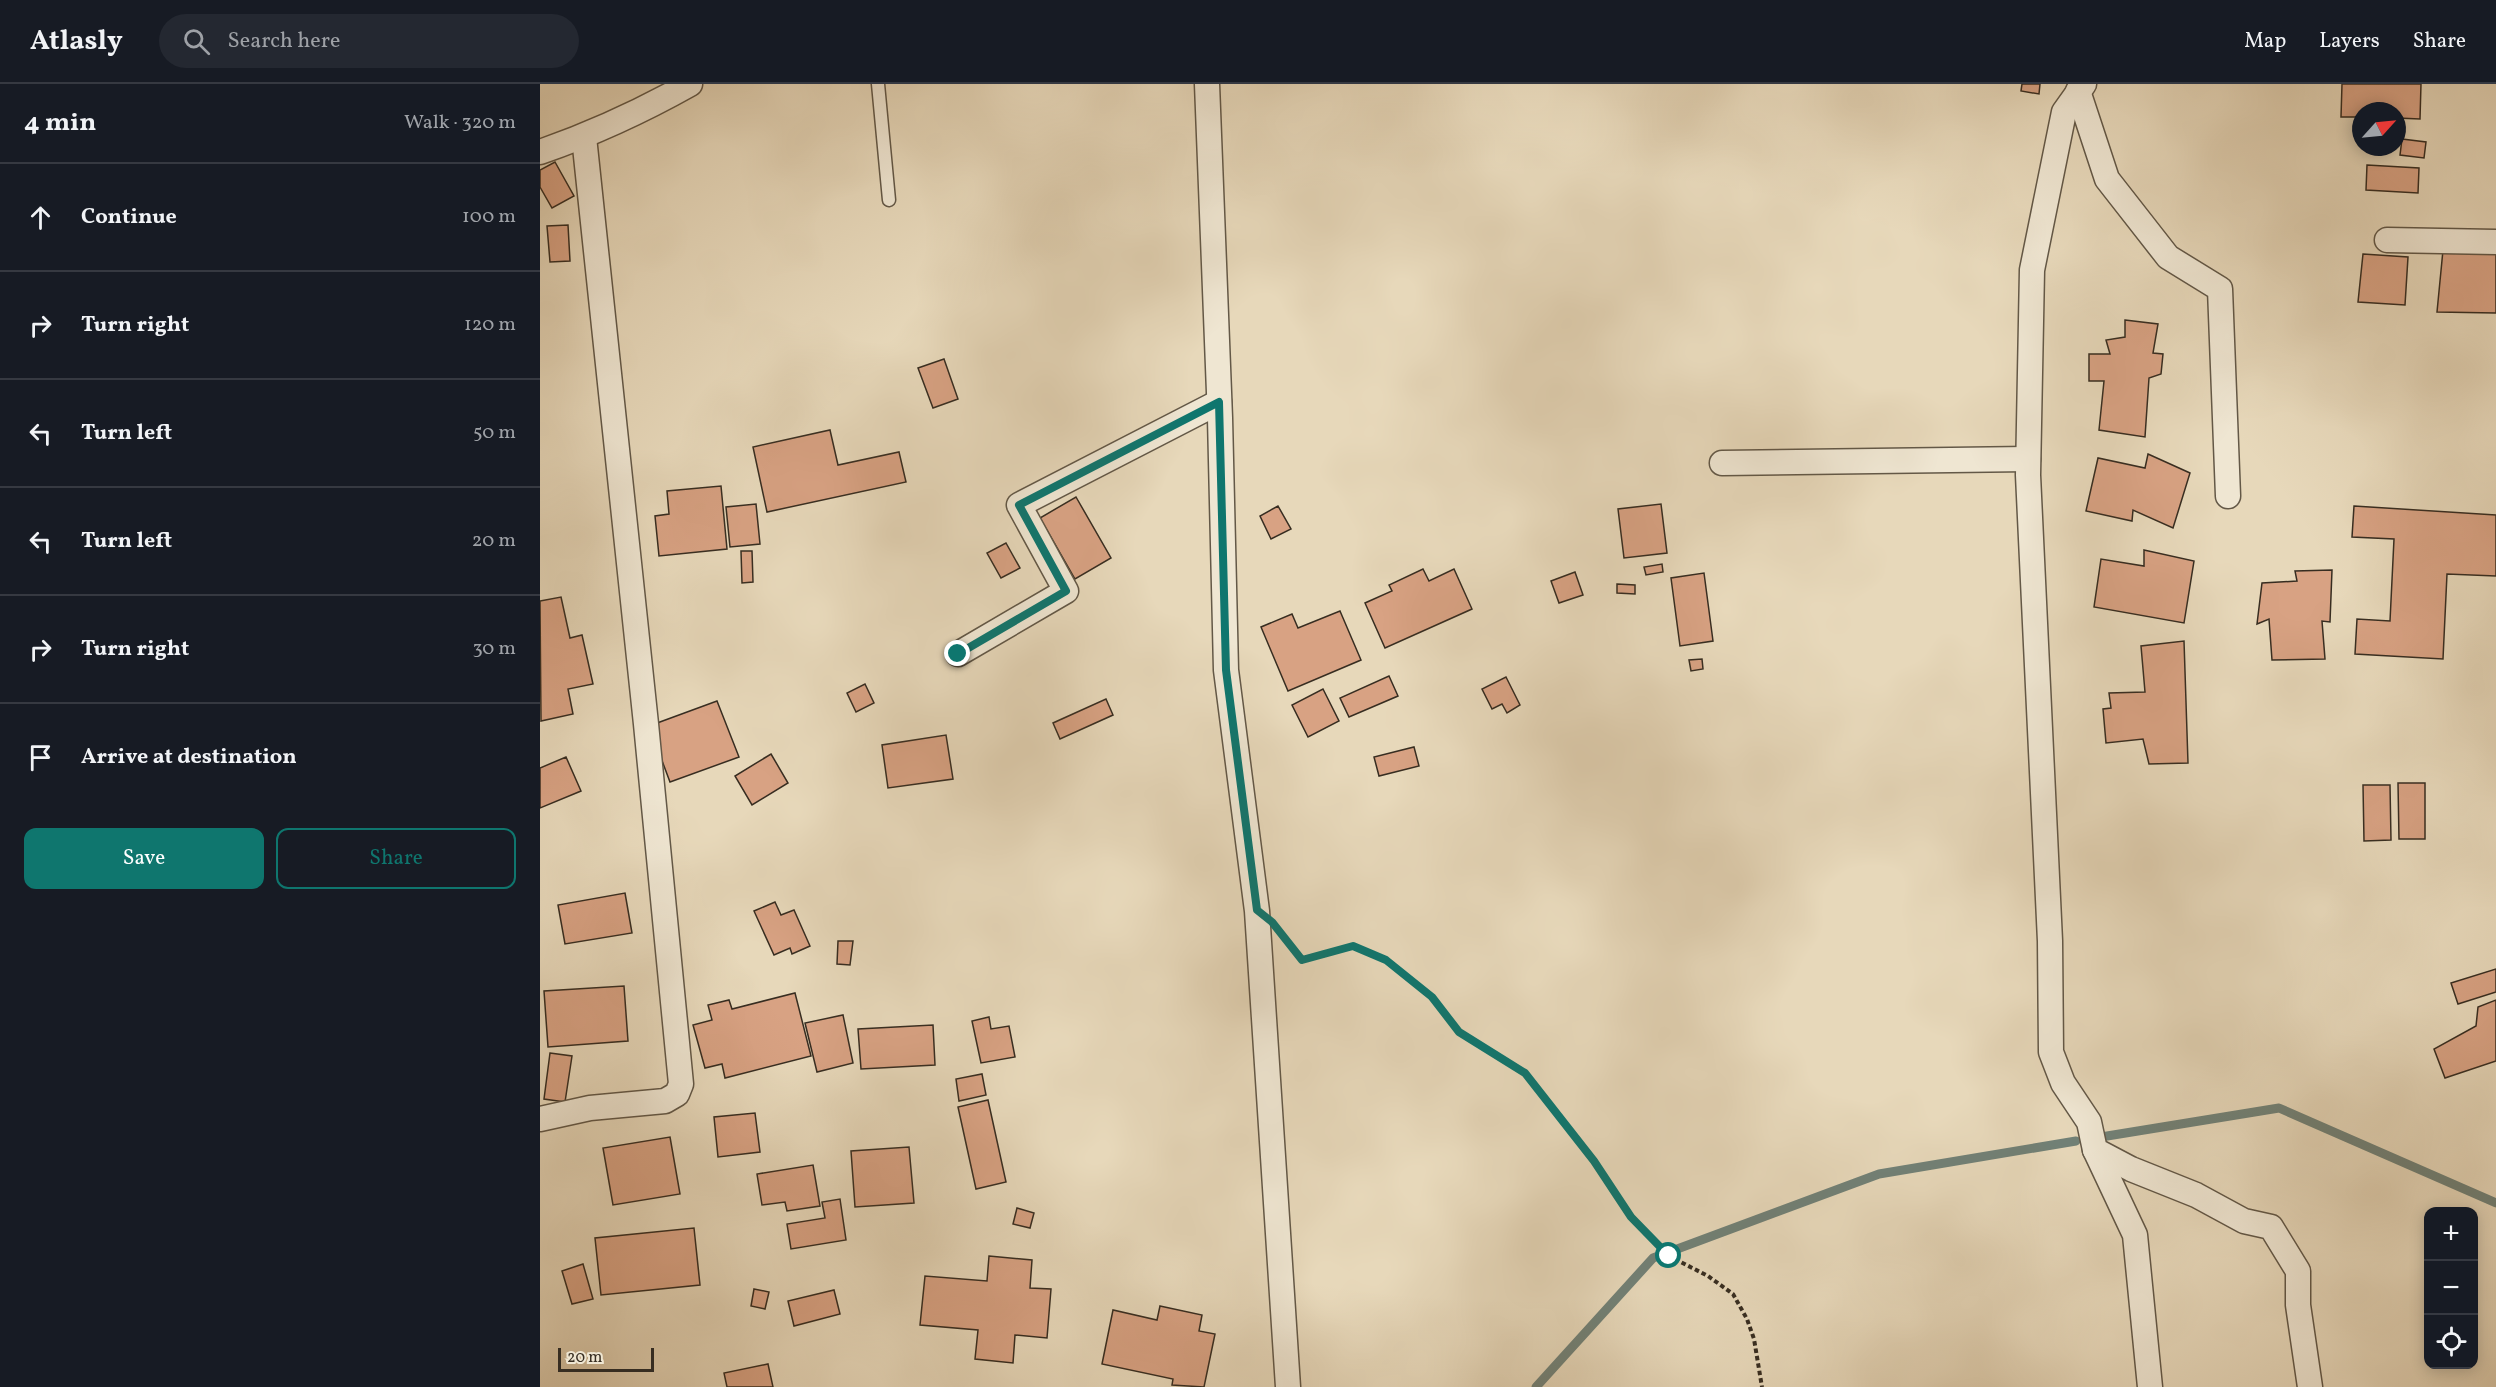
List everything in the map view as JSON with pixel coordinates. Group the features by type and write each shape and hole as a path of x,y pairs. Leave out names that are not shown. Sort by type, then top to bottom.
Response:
{"street":[{"path":"540,152 584,137 690,84"},
{"path":"1207,84 1226,670 1257,910 1288,1387"},
{"path":"2081,88 2064,112 2032,270 2028,459 2050,942 2051,1052 2063,1083 2089,1122 2095,1150 2135,1235 2150,1387"},
{"path":"2081,88 2107,179 2168,257 2220,289 2228,496"},
{"path":"540,1119 590,1108 665,1101 676,1094 681,1084 644,701 584,137"},
{"path":"2387,240 2496,243"},
{"path":"958,654 1066,591 1019,505 1219,402"},
{"path":"1722,463 2028,459"},
{"path":"2095,1150 2131,1169 2196,1195 2244,1221 2271,1227 2298,1271 2298,1305 2310,1387"},
{"path":"2305,1363 2324,1387"}],"lane":[{"path":"878,84 889,200"}],"path":[{"path":"1257,910 1272,922 1302,960 1353,946 1386,960 1432,997 1459,1032 1525,1073 1594,1161 1631,1217 1669,1256 1708,1276 1733,1294 1747,1319 1754,1339 1762,1387"}],"building":[{"path":"2022,84 2040,84 2039,94 2021,91"},
{"path":"2342,84 2421,84 2420,119 2406,118 2406,102 2352,102 2352,117 2341,117"},
{"path":"2406,140 2426,142 2424,158 2406,156"},
{"path":"555,162 574,196 552,208 540,187 540,170"},
{"path":"2367,165 2419,168 2418,193 2366,190"},
{"path":"568,225 570,261 550,262 547,226"},
{"path":"2443,250 2496,254 2496,313 2437,312"},
{"path":"2363,254 2408,257 2405,305 2358,302"},
{"path":"2125,320 2158,324 2153,353 2163,354 2161,374 2149,378 2145,437 2099,430 2104,381 2089,381 2089,354 2110,354 2106,340 2125,337"},
{"path":"944,359 958,399 933,408 918,368"},
{"path":"830,430 838,465 899,452 906,482 767,512 753,447"},
{"path":"2148,454 2190,473 2173,528 2133,510 2132,521 2086,511 2098,458 2145,468"},
{"path":"721,486 727,549 659,556 655,516 669,514 667,491"},
{"path":"1076,497 1111,558 1075,579 1040,518"},
{"path":"756,504 760,544 730,547 726,507"},
{"path":"1661,504 1667,553 1624,558 1618,509"},
{"path":"1278,506 1291,529 1271,539 1260,516"},
{"path":"2354,506 2496,515 2496,576 2447,574 2443,659 2355,654 2357,619 2390,621 2394,539 2352,537"},
{"path":"1006,543 1020,568 1001,578 987,553"},
{"path":"2144,550 2194,561 2184,623 2094,607 2101,559 2144,566"},
{"path":"741,551 752,551 753,582 742,583"},
{"path":"1662,564 1663,572 1646,575 1644,567"},
{"path":"1423,569 1429,581 1454,569 1472,609 1385,648 1365,603 1392,591 1389,585"},
{"path":"2332,570 2330,622 2322,621 2325,659 2272,660 2269,619 2257,624 2262,583 2297,581 2295,571"},
{"path":"1575,572 1583,595 1559,603 1551,581"},
{"path":"1704,573 1713,641 1680,646 1671,578"},
{"path":"1617,584 1635,585 1635,594 1617,593"},
{"path":"561,597 570,638 582,635 593,684 568,689 573,714 541,721 540,601"},
{"path":"1340,611 1361,660 1288,691 1261,627 1292,614 1298,628"},
{"path":"2184,641 2188,763 2149,764 2143,739 2106,743 2103,709 2111,708 2109,693 2145,692 2141,646"},
{"path":"1702,659 1703,669 1691,671 1689,660"},
{"path":"1389,676 1398,696 1349,717 1340,698"},
{"path":"1506,677 1520,705 1507,713 1502,704 1492,709 1482,689"},
{"path":"865,684 874,703 856,712 847,693"},
{"path":"1323,689 1339,721 1308,737 1292,705"},
{"path":"1106,699 1113,715 1060,739 1053,723"},
{"path":"717,701 739,757 670,782 649,726"},
{"path":"946,735 953,779 888,788 882,745"},
{"path":"1414,747 1419,766 1379,776 1374,757"},
{"path":"771,754 788,783 752,805 735,776"},
{"path":"566,757 581,791 540,808 540,768"},
{"path":"2398,783 2425,783 2425,839 2399,839"},
{"path":"2363,785 2390,785 2391,840 2364,841"},
{"path":"625,893 632,933 565,944 558,905"},
{"path":"775,902 781,915 794,910 810,946 792,954 790,948 774,955 754,911"},
{"path":"838,941 853,941 850,965 837,964"},
{"path":"2496,969 2496,992 2458,1004 2451,983"},
{"path":"624,986 628,1041 548,1047 544,991"},
{"path":"795,993 811,1056 725,1078 722,1064 705,1068 693,1025 712,1020 708,1005 729,1000 732,1009"},
{"path":"2496,1000 2496,1061 2445,1078 2434,1049 2476,1026 2478,1007"},
{"path":"843,1015 853,1063 817,1072 805,1023"},
{"path":"989,1017 991,1029 1009,1026 1015,1057 981,1063 972,1021"},
{"path":"933,1025 935,1065 861,1069 858,1029"},
{"path":"550,1053 572,1056 565,1102 544,1099"},
{"path":"982,1074 986,1095 959,1101 956,1079"},
{"path":"988,1100 1006,1182 976,1189 958,1107"},
{"path":"755,1113 760,1152 718,1157 714,1117"},
{"path":"670,1137 680,1194 613,1205 603,1148"},
{"path":"909,1147 914,1203 855,1207 851,1151"},
{"path":"813,1165 820,1206 787,1211 785,1202 762,1205 757,1174"},
{"path":"840,1199 846,1240 791,1249 787,1224 825,1218 822,1202"},
{"path":"1017,1208 1034,1213 1030,1228 1013,1224"},
{"path":"694,1228 700,1285 601,1295 595,1238"},
{"path":"989,1256 1032,1260 1030,1288 1051,1289 1047,1338 1015,1335 1013,1363 975,1359 978,1330 920,1325 925,1276 987,1281"},
{"path":"583,1264 593,1299 572,1304 562,1271"},
{"path":"754,1289 769,1292 765,1309 751,1306"},
{"path":"834,1290 840,1314 794,1326 788,1301"},
{"path":"1160,1306 1202,1315 1199,1331 1215,1334 1204,1387 1172,1385 1173,1379 1102,1364 1113,1310 1157,1320"},
{"path":"768,1364 773,1387 727,1387 724,1373"}],"waterway":[{"path":"2101,1137 2279,1108 2496,1203"},
{"path":"1536,1387 1653,1258 1879,1174 2076,1141"}],"route":[{"path":"958,654 1066,591 1019,505 1219,402 1226,670 1257,910 1272,922 1302,960 1353,946 1386,960 1432,997 1459,1032 1525,1073 1594,1161 1631,1217 1669,1256"}]}
